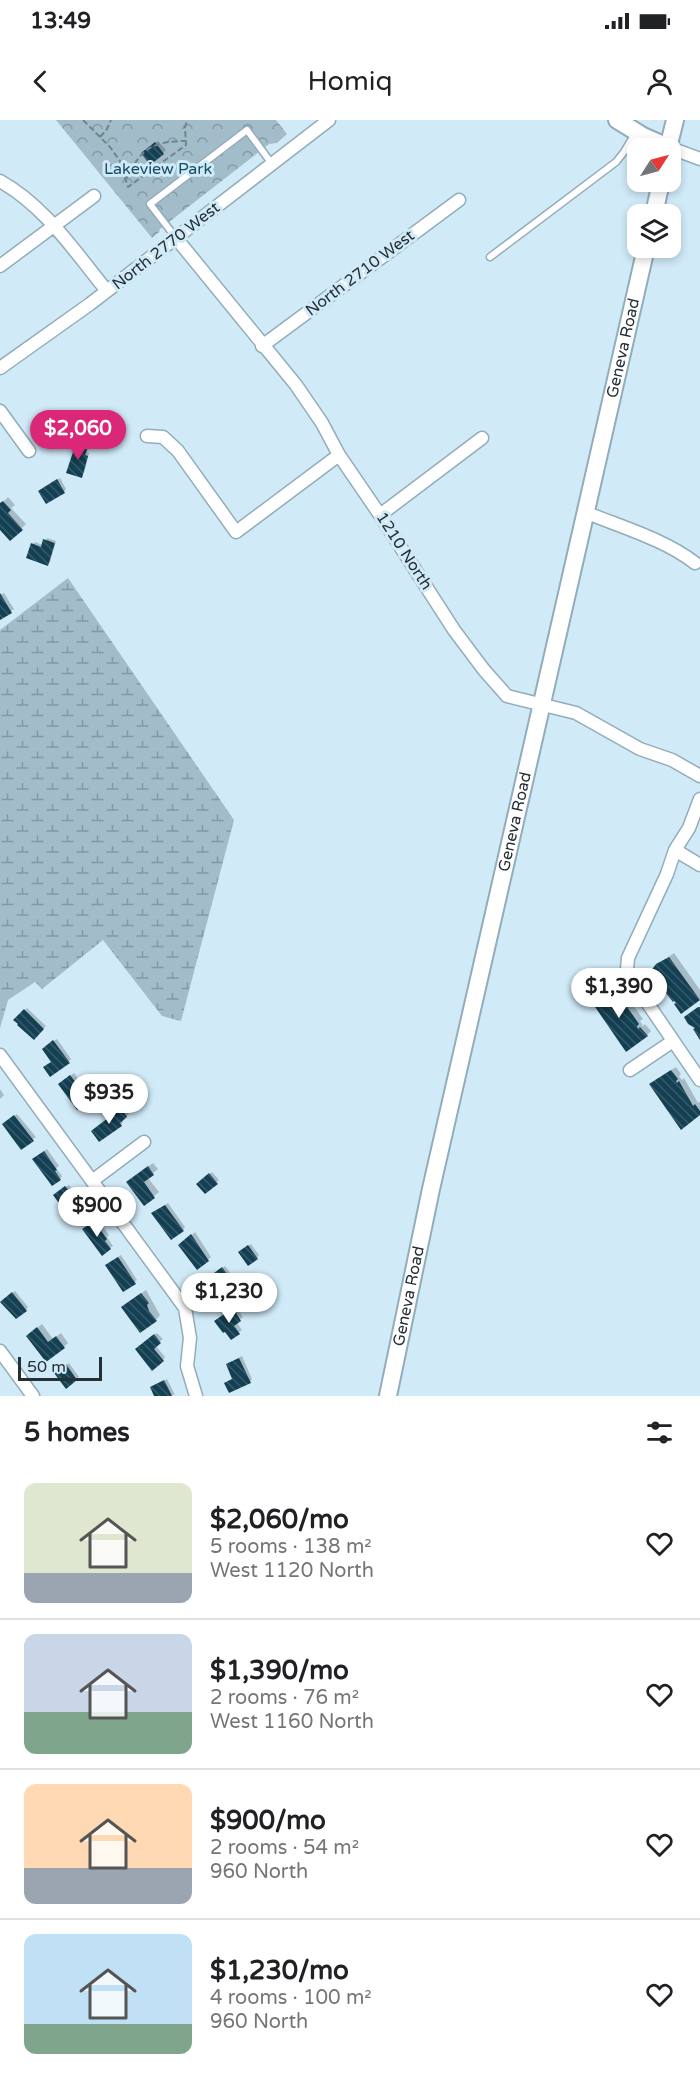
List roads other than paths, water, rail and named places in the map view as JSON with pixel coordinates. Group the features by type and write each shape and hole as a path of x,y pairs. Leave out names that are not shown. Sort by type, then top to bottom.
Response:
{"main road":[{"path":"616,120 648,138"},
{"path":"670,138 675,120"},
{"name":"Geneva Road","path":"388,1396 433,1178 644,258"}],"street":[{"name":"North 2770 West","path":"0,368 107,291 329,120"},
{"path":"681,152 700,159"},
{"path":"0,181 18,192 41,212 107,291"},
{"path":"0,266 94,196"},
{"name":"North 2710 West","path":"262,346 459,200"},
{"name":"1210 North","path":"176,238 296,385 322,423 339,456 454,630 507,696 576,713 640,749 672,760 700,776"},
{"path":"0,411 29,451"},
{"path":"147,436 163,437 178,452 236,532 339,456"},
{"path":"380,515 482,438"},
{"path":"585,512 662,544 685,555 695,563"},
{"path":"700,799 689,828 675,850 667,874 628,958 627,969 629,976 700,1080"},
{"path":"675,850 700,865"},
{"path":"630,1070 673,1041"},
{"path":"0,1055 185,1308 190,1338 187,1366 196,1396"},
{"path":"92,1181 144,1142"},
{"path":"0,1351 33,1396"}],"lane":[{"path":"176,238 150,204 247,130 272,164"},
{"path":"490,256 616,162 636,132"}],"park label":[{"name":"Lakeview Park","path":"158,169"}]}
